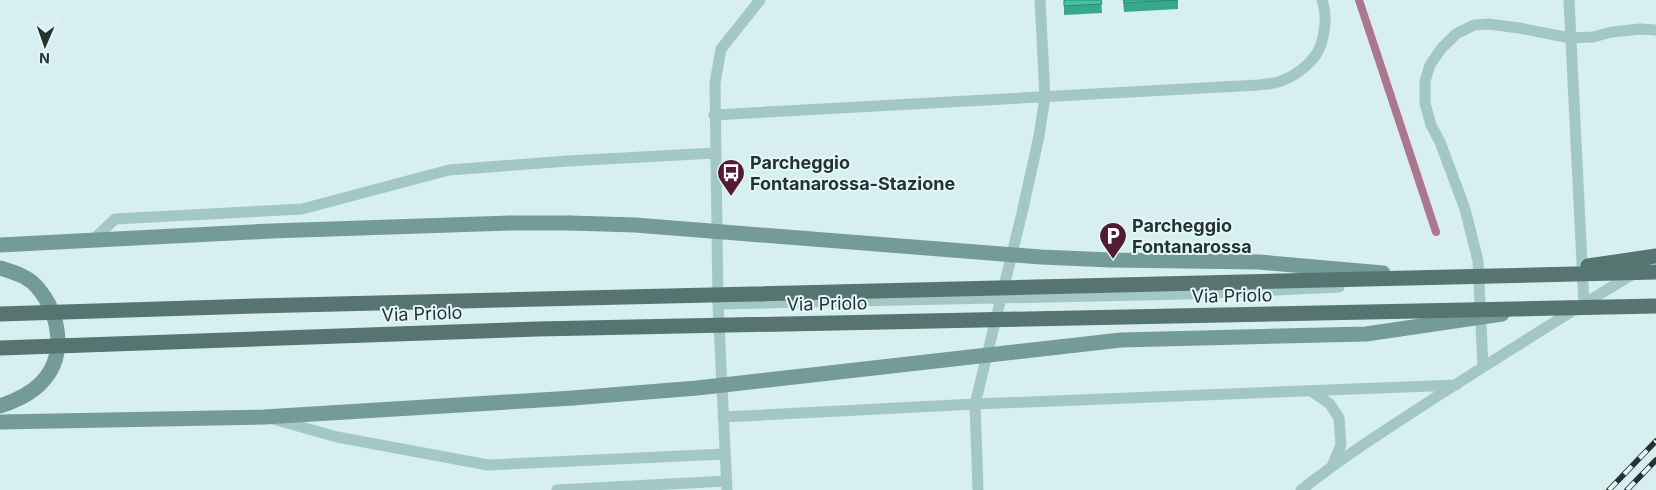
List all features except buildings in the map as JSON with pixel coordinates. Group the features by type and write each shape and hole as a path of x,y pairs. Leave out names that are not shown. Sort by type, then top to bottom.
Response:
{"main road":[{"path":"1525,275 1656,256"},
{"name":"Via Priolo","path":"0,314 245,306 1656,272"},
{"name":"Via Priolo","path":"0,348 528,330 1656,306"}],"street":[{"path":"0,245 270,231 502,223 635,225 1041,257 1259,262 1429,277"},
{"path":"0,268 18,273 36,286 52,308 58,330 57,355 51,370 27,396 0,406"},
{"path":"0,422 264,417 573,398 697,388 1121,340 1366,334 1547,308"}],"lane":[{"path":"557,490 726,485 718,304 715,83 721,49 760,0"},
{"path":"978,490 975,404 1002,299 1039,136 1045,97 1040,0"},
{"path":"714,115 1258,85 1280,82 1298,72 1314,56 1319,48 1324,28 1322,0"},
{"path":"1569,5 1584,304"},
{"path":"1483,367 1478,261 1465,209 1440,142 1431,125 1425,103 1425,81 1430,65 1440,49 1456,34 1474,25 1504,26 1570,38 1592,37 1612,32 1640,29 1656,30"},
{"path":"1552,35 1561,42 1572,63"},
{"path":"1572,63 1576,51 1592,37"},
{"path":"93,240 115,219 302,210 449,170 715,153"},
{"path":"1301,490 1332,465 1483,367 1656,260"},
{"path":"718,304 1187,294 1369,286 1479,278 1623,280"},
{"path":"723,417 975,404 1456,385"},
{"path":"1311,391 1330,404 1340,418 1341,445 1332,465"},
{"path":"264,417 337,437 488,465 725,454"}],"waterway":[{"path":"1359,0 1436,232"}],"railway":[{"path":"1609,490 1656,441"},
{"path":"1627,490 1656,460"}],"place":[{"name":"Parcheggio Fontanarossa-Stazione","path":"731,197"},
{"name":"Parcheggio Fontanarossa","path":"1113,260"}]}
